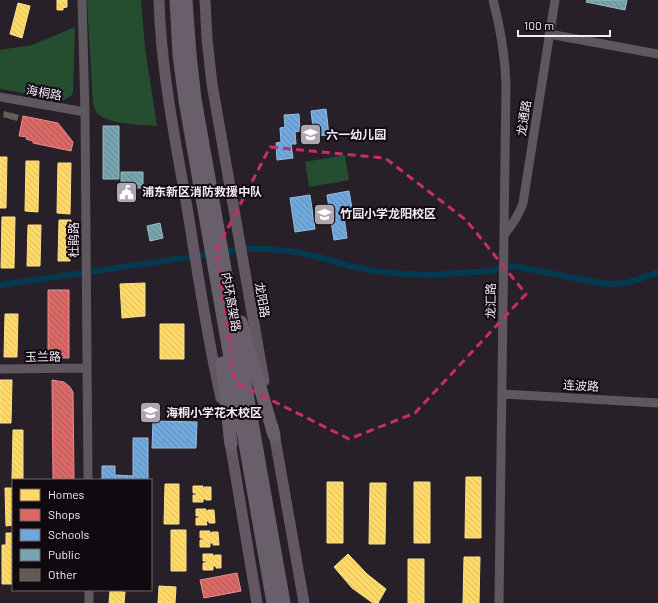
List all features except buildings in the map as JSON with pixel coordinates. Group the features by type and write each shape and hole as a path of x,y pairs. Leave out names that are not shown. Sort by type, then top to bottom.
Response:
{"highway":[{"name":"内环高架路","path":"181,6 190,54 194,92 220,240 220,268 253,461 273,603"},
{"name":"内环高架路","path":"181,6 179,55 185,101 205,220 220,240"},
{"path":"220,268 242,322 274,435"},
{"path":"220,268 214,312 223,372 231,444"},
{"name":"内环高架路","path":"253,461 284,603"}],"main road":[{"path":"159,0 161,41 167,89 193,245 220,268"},
{"path":"205,0 207,39 212,84 220,240 220,268"},
{"path":"274,435 304,603"},
{"path":"231,444 258,603"}],"street":[{"name":"杜鹃路","path":"82,0 85,112 88,479"},
{"name":"龙汇路","path":"493,0 501,31 505,59 506,85 499,603"},
{"name":"龙通路","path":"504,235 515,221 523,203 555,0"},
{"path":"549,34 658,54"},
{"name":"海桐路","path":"0,97 85,112"},
{"name":"玉兰路","path":"0,369 87,368"},
{"name":"连波路","path":"502,394 658,403"},
{"path":"89,591 90,603"}],"highlighted area":[{"path":"270,147 385,158 466,220 526,294 415,413 349,439 235,382 217,249"}],"green space":[{"path":"87,0 141,0 145,48 157,126 116,122 102,117 96,112 93,104"},
{"path":"75,27 73,92 71,96 64,100 0,89 0,50 32,45"},
{"path":"345,155 349,180 309,187 305,162"}],"waterway":[{"path":"0,285 245,249 269,249 297,252 350,266 401,274 430,275 490,271 513,266 599,283 616,284 636,280 658,272"}],"place":[{"name":"六一幼儿园","path":"310,135"},
{"name":"浦东新区消防救援中队","path":"126,192"},
{"name":"竹园小学龙阳校区","path":"324,214"},
{"name":"海桐小学花木校区","path":"151,413"}]}
